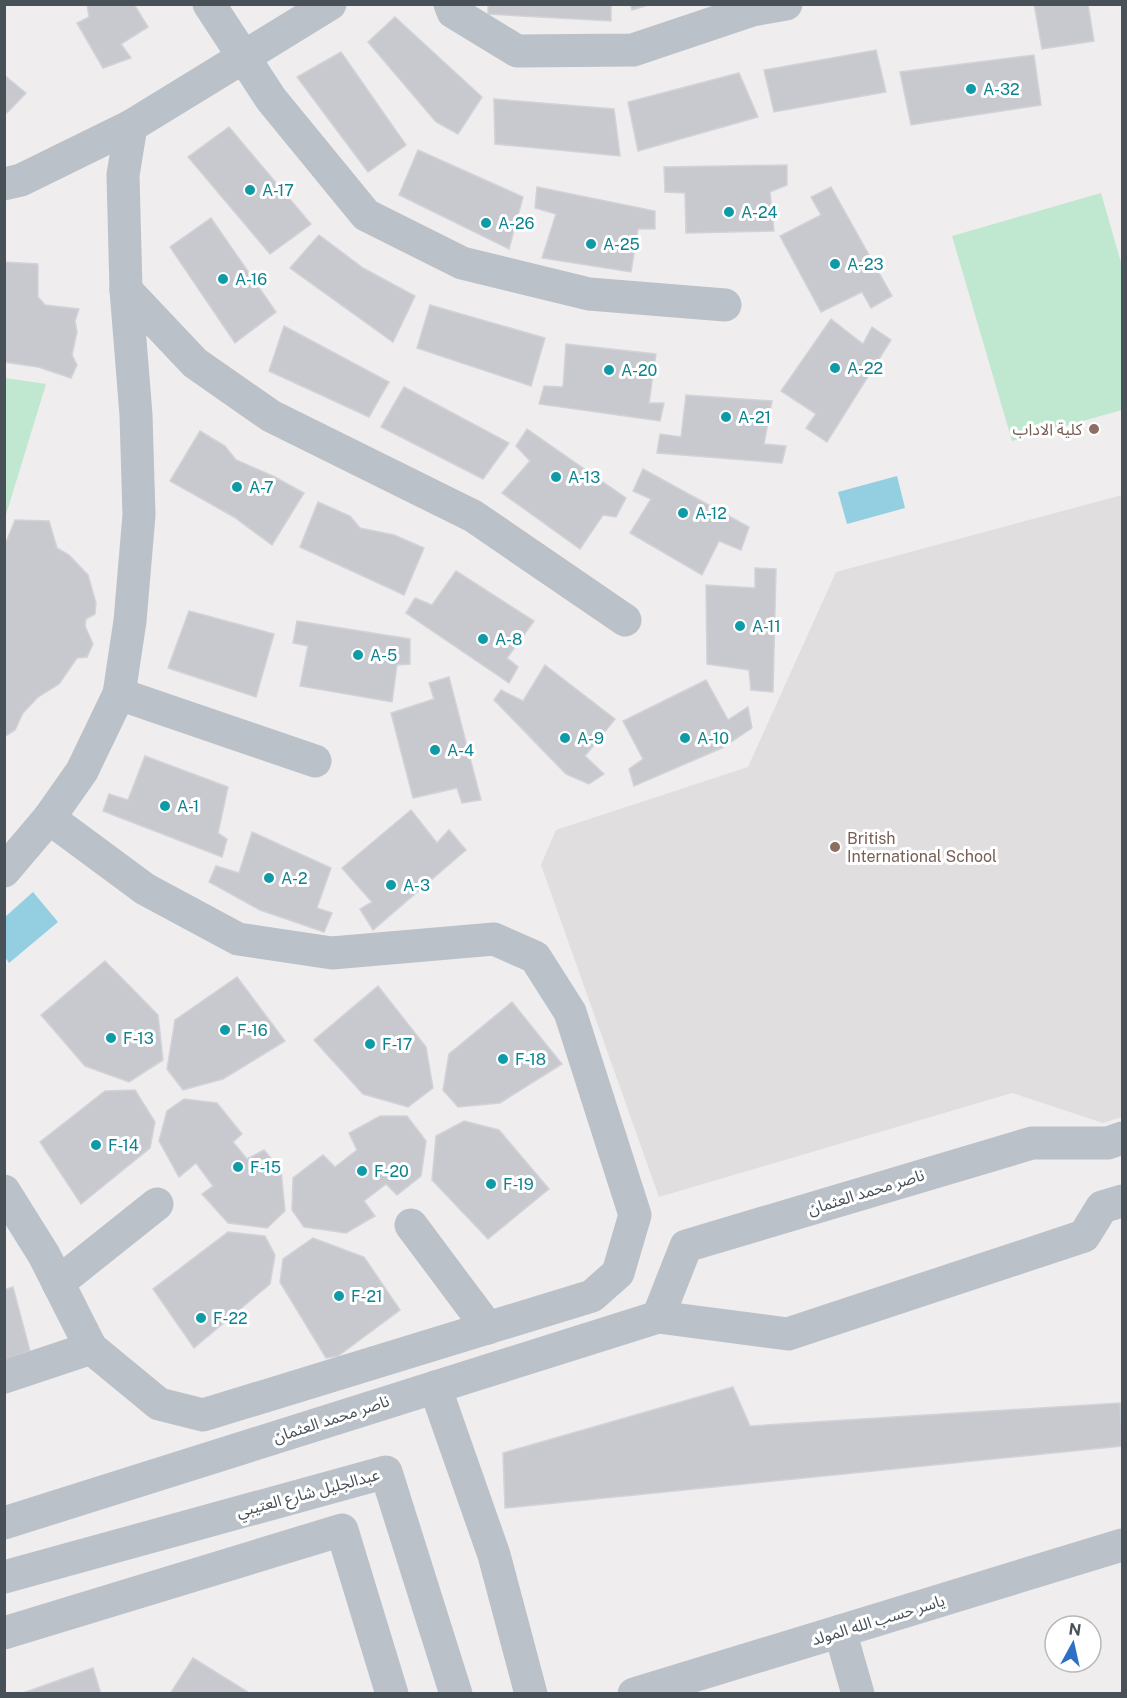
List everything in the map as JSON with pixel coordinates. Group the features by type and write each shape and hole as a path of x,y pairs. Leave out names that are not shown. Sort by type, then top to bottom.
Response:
{"street":[{"path":"209,4 271,99 366,215 462,263 589,294 725,305"},
{"path":"4,184 21,180 131,126 330,4"},
{"path":"450,4 453,12 517,51 633,50 752,10 786,4"},
{"path":"4,871 49,818 82,771 119,694 130,621 139,516 136,415 126,290 123,175 131,126"},
{"path":"126,290 195,363 271,416 473,516 624,620"},
{"path":"119,694 315,761"},
{"path":"4,1191 58,1283 91,1348 159,1404 203,1414 592,1296 618,1273 635,1215 570,1012 535,957 494,939 332,952 238,939 145,888 49,818"},
{"name":"ناصر محمد العثمان","path":"658,1317 686,1246 1032,1143 1108,1143 1122,1138"},
{"name":"ناصر محمد العثمان","path":"4,1523 658,1317 788,1334 1084,1236 1102,1207 1122,1201"},
{"path":"58,1283 158,1204"},
{"path":"411,1225 488,1328"},
{"path":"4,1377 91,1348"},
{"path":"435,1387 494,1555 531,1694"},
{"name":"عبدالجليل شارع العتيبي","path":"4,1577 387,1472 456,1694"},
{"path":"4,1633 342,1530 392,1694"},
{"name":"ياسر حسب الله المولد","path":"634,1694 1122,1545"},
{"path":"840,1631 858,1694"}],"shaded area":[{"name":"British International School","path":"1122,495 1122,1117 1103,1123 1012,1093 659,1197 541,865 556,830 748,767 836,572"}],"green space":[{"path":"1101,193 1122,266 1122,410 1012,441 952,236"},
{"path":"4,378 46,384 5,518"}],"water":[{"path":"897,476 905,508 847,524 838,492"},
{"path":"33,892 58,922 9,963 5,957 5,917"}],"building":[{"path":"87,4 134,4 148,27 121,44 131,58 103,68 77,23 89,17"},
{"path":"488,4 611,4 611,21 488,14"},
{"path":"630,4 651,4 632,10"},
{"path":"1034,4 1088,4 1094,41 1042,49"},
{"path":"395,17 482,97 458,134 436,122 368,42"},
{"path":"876,50 886,92 774,112 764,70"},
{"path":"341,52 406,145 368,172 297,77"},
{"name":"A-32","path":"1034,55 1041,105 911,125 900,72"},
{"path":"739,73 758,117 638,151 628,102"},
{"path":"4,75 26,93 7,113 4,112"},
{"path":"494,99 614,109 620,156 495,144"},
{"name":"A-17","path":"229,127 311,224 270,254 188,157"},
{"name":"A-26","path":"418,150 523,197 509,249 399,195"},
{"name":"A-24","path":"787,165 787,185 770,192 774,231 686,233 685,193 665,192 664,167"},
{"name":"A-25","path":"537,187 655,211 655,229 638,229 631,272 542,258 556,214 535,208"},
{"name":"A-23","path":"831,187 892,296 871,308 862,292 821,312 780,236 821,215 811,197"},
{"name":"A-16","path":"211,218 276,312 235,343 170,247"},
{"path":"319,235 363,268 415,296 393,342 290,268"},
{"path":"4,262 38,264 38,297 45,305 79,309 75,321 77,332 72,355 77,365 71,378 38,367 4,362"},
{"path":"430,305 545,338 531,386 417,348"},
{"name":"A-22","path":"831,319 863,344 872,327 891,340 827,442 806,428 816,414 781,391"},
{"path":"284,326 389,382 369,417 269,371"},
{"name":"A-20","path":"566,344 656,354 649,403 664,403 660,421 539,404 544,386 563,387"},
{"path":"404,387 509,443 483,479 381,427"},
{"name":"A-21","path":"686,395 772,401 764,444 786,446 782,463 657,453 660,434 681,437"},
{"name":"A-13","path":"527,429 626,498 616,517 603,515 580,549 502,493 530,461 516,446"},
{"name":"A-7","path":"200,431 225,446 236,460 304,493 272,545 234,517 170,481"},
{"name":"A-12","path":"643,469 749,527 741,550 719,541 702,575 630,533 651,499 633,491"},
{"path":"318,502 350,516 360,528 394,535 424,548 404,595 300,547"},
{"path":"15,520 49,521 57,548 69,555 88,575 96,603 95,614 86,619 85,626 93,644 87,657 77,658 59,684 38,697 23,713 15,730 4,737 4,540 7,540"},
{"name":"A-11","path":"755,568 776,569 773,692 751,690 749,670 707,664 706,585 755,588"},
{"name":"A-8","path":"456,571 534,621 507,658 518,667 509,683 406,613 415,598 432,605"},
{"path":"189,611 274,634 256,697 168,668"},
{"name":"A-5","path":"297,621 410,639 410,664 397,665 392,702 300,686 308,646 293,643"},
{"name":"A-9","path":"545,665 615,719 585,756 604,774 589,784 566,774 494,700 501,690 523,701"},
{"name":"A-4","path":"449,677 481,800 462,803 457,788 413,798 391,713 434,699 429,683"},
{"name":"A-10","path":"706,680 728,720 748,707 752,728 722,748 634,786 629,769 643,759 623,721"},
{"name":"A-1","path":"145,756 228,787 218,833 227,839 222,857 103,811 109,794 128,800"},
{"name":"A-3","path":"411,810 437,843 449,830 466,850 373,930 360,909 372,902 342,868"},
{"name":"A-2","path":"252,832 331,868 317,908 332,913 324,932 260,910 209,882 216,866 239,873"},
{"name":"F-13","path":"105,961 158,1015 163,1060 129,1082 85,1066 41,1015"},
{"name":"F-16","path":"237,977 285,1041 223,1079 183,1090 167,1069 175,1020"},
{"name":"F-17","path":"378,986 426,1047 433,1088 408,1107 363,1094 314,1040"},
{"name":"F-18","path":"512,1002 562,1064 500,1103 458,1107 443,1090 449,1054"},
{"name":"F-14","path":"135,1090 155,1122 150,1148 81,1204 40,1142 105,1091"},
{"name":"F-15","path":"184,1099 217,1103 242,1134 233,1142 247,1159 264,1150 281,1170 285,1211 267,1228 228,1223 202,1194 213,1186 196,1163 179,1177 159,1141 167,1111"},
{"name":"F-20","path":"380,1116 407,1116 426,1141 421,1176 397,1195 386,1184 364,1201 375,1216 346,1233 304,1227 292,1210 293,1178 323,1155 335,1167 357,1150 349,1133"},
{"name":"F-19","path":"464,1121 499,1130 549,1189 488,1239 432,1180 436,1136"},
{"name":"F-22","path":"228,1232 265,1236 275,1255 270,1284 194,1348 153,1289"},
{"name":"F-21","path":"313,1238 364,1257 400,1310 338,1356 326,1358 280,1282 283,1259"},
{"path":"13,1287 30,1351 4,1360 4,1290"},
{"path":"733,1387 750,1426 1120,1403 1122,1446 505,1508 503,1453"},
{"path":"193,1658 251,1694 170,1694"},
{"path":"93,1668 101,1694 20,1694"}],"place":[{"name":"A-32","path":"971,89"},
{"name":"A-17","path":"250,190"},
{"name":"A-24","path":"729,212"},
{"name":"A-26","path":"486,223"},
{"name":"A-25","path":"591,244"},
{"name":"A-23","path":"835,264"},
{"name":"A-16","path":"223,279"},
{"name":"A-22","path":"835,368"},
{"name":"A-20","path":"609,370"},
{"name":"A-21","path":"726,417"},
{"name":"كلية الاداب","path":"1094,429"},
{"name":"A-13","path":"556,477"},
{"name":"A-7","path":"237,487"},
{"name":"A-12","path":"683,513"},
{"name":"A-11","path":"740,626"},
{"name":"A-8","path":"483,639"},
{"name":"A-5","path":"358,655"},
{"name":"A-9","path":"565,738"},
{"name":"A-10","path":"685,738"},
{"name":"A-4","path":"435,750"},
{"name":"A-1","path":"165,806"},
{"name":"British International School","path":"835,847"},
{"name":"A-2","path":"269,878"},
{"name":"A-3","path":"391,885"},
{"name":"F-16","path":"225,1030"},
{"name":"F-13","path":"111,1038"},
{"name":"F-17","path":"370,1044"},
{"name":"F-18","path":"503,1059"},
{"name":"F-14","path":"96,1145"},
{"name":"F-15","path":"238,1167"},
{"name":"F-20","path":"362,1171"},
{"name":"F-19","path":"491,1184"},
{"name":"F-21","path":"339,1296"},
{"name":"F-22","path":"201,1318"}]}
